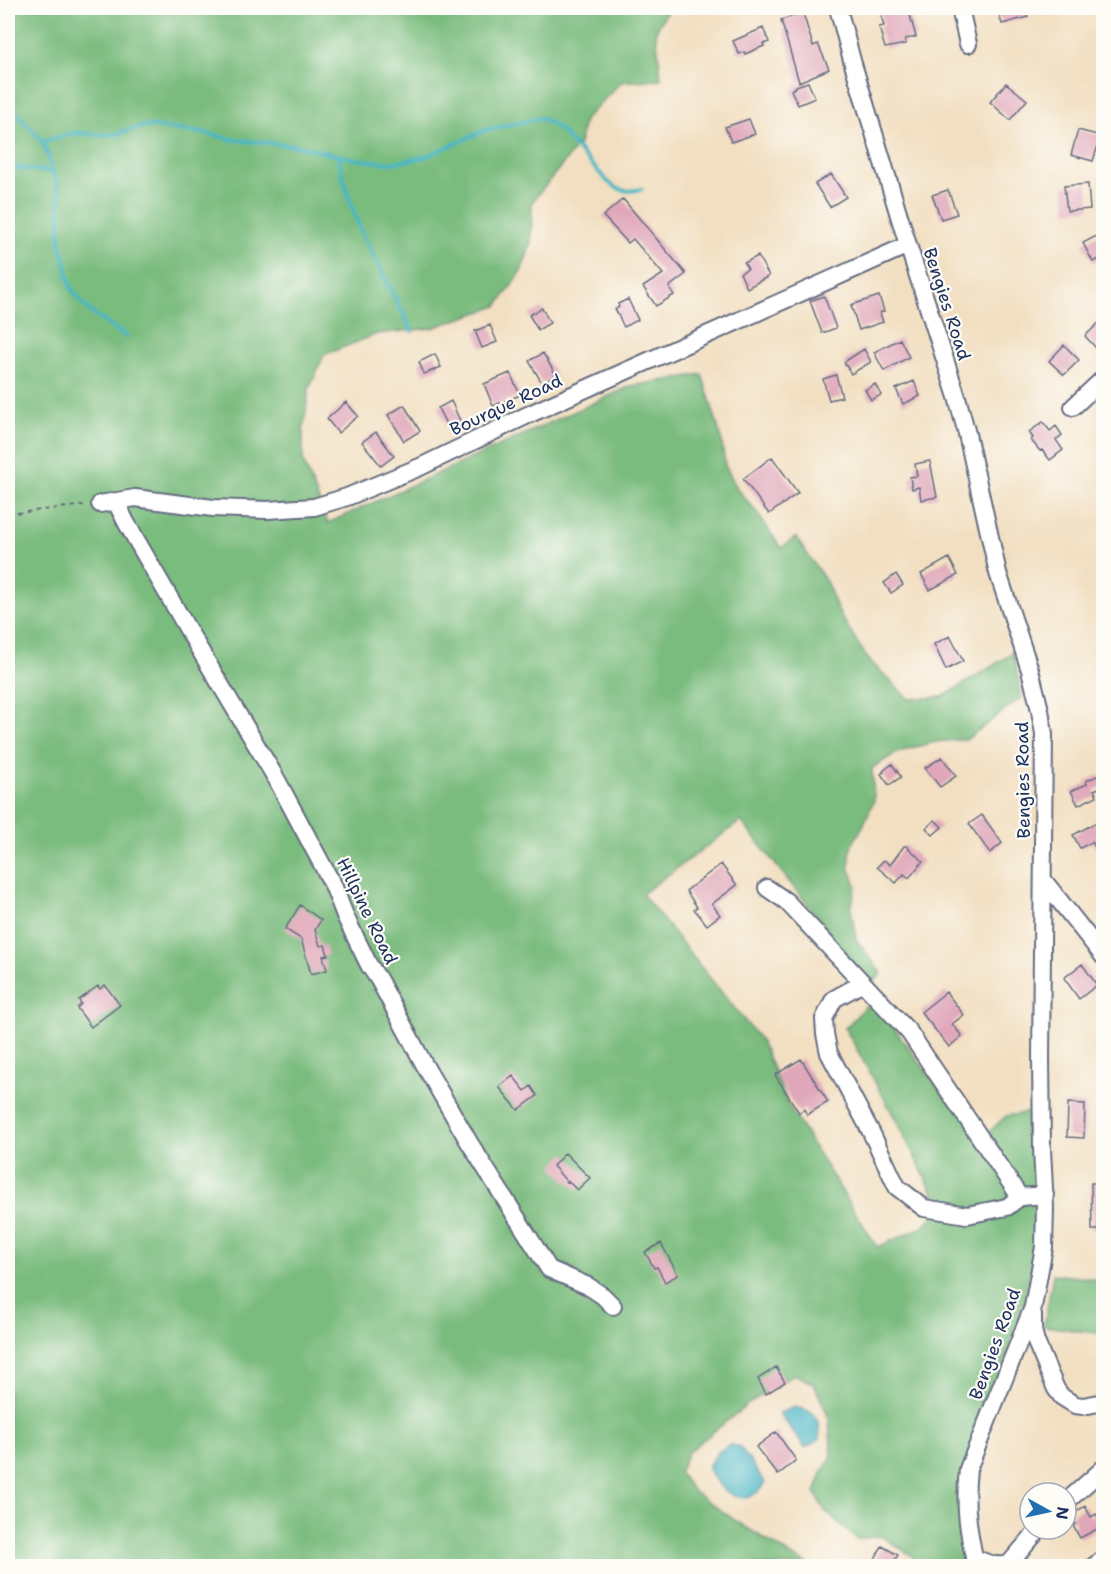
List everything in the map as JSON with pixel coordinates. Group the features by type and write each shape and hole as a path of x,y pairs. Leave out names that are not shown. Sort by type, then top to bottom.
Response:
{"street":[{"name":"Bengies Road","path":"838,8 908,245 957,397 998,573 1030,670 1044,734 1044,881 1041,944 1044,1247 1033,1307 968,1469 967,1516 975,1562"},
{"path":"960,8 968,44"},
{"name":"Bourque Road","path":"108,503 135,498 213,508 267,510 314,507 347,497 420,467 532,413 908,245"},
{"path":"1073,407 1104,378"},
{"name":"Hillpine Road","path":"108,503 185,625 277,780 333,885 369,965 481,1161 549,1269 588,1286 613,1306"},
{"path":"1044,881 1104,957"},
{"path":"767,888 786,901 909,1032 1020,1197"},
{"path":"863,983 834,999 824,1019 825,1034 829,1053 897,1187 924,1208 968,1215 1007,1207 1020,1197 1045,1195"},
{"path":"1033,1307 1033,1330 1036,1342 1056,1389 1062,1397 1075,1405 1083,1406 1104,1402"},
{"path":"1078,1491 1104,1468"},
{"path":"975,1562 1002,1566 1009,1564 1029,1541"},
{"path":"1094,1566 1104,1559"}],"path":[{"path":"8,514 108,503"}],"green space":[{"path":"8,8 669,8 656,31 661,79 621,82 584,120 579,144 532,202 531,244 520,274 497,306 432,328 377,334 324,355 309,389 303,431 303,461 328,523 631,386 702,374 721,437 725,465 738,490 781,548 796,537 827,583 839,613 867,658 909,699 943,697 1013,653 1022,697 967,739 935,742 911,748 895,754 872,768 874,800 851,847 849,867 856,885 851,910 856,939 881,973 870,989 823,924 741,821 642,894 761,1041 789,1107 877,1247 925,1226 940,1206 845,1028 867,1005 888,1020 943,1094 984,1137 1006,1116 1032,1112 1039,1213 1036,1246 1026,1295 998,1384 964,1472 966,1566 911,1566 914,1557 881,1536 857,1539 825,1511 815,1493 822,1473 832,1456 829,1418 814,1384 794,1374 751,1402 688,1452 679,1473 693,1491 736,1521 811,1566 8,1566"},
{"path":"1053,1274 1103,1280 1103,1334 1044,1326"}],"water":[{"path":"795,1407 812,1412 819,1424 820,1439 805,1448 779,1413"},
{"path":"729,1445 739,1446 765,1482 758,1492 750,1497 742,1498 725,1490 718,1484 708,1466 718,1452"}],"building":[{"path":"879,8 908,8 916,37 905,39 906,44 885,48 879,27 884,26"},
{"path":"997,8 1025,8 1028,17 1002,24"},
{"path":"803,13 813,46 818,44 829,69 799,82 781,20"},
{"path":"763,28 769,42 745,54 744,52 739,54 733,41"},
{"path":"808,82 815,98 798,105 791,90"},
{"path":"1006,83 1027,100 1010,120 990,102"},
{"path":"749,119 755,134 731,142 725,127"},
{"path":"1078,130 1101,136 1093,161 1071,155"},
{"path":"831,174 846,197 830,207 815,184"},
{"path":"1088,184 1090,209 1067,211 1064,186"},
{"path":"948,190 957,214 941,219 932,195"},
{"path":"623,199 686,274 669,287 674,295 656,306 643,287 663,274 633,239 628,243 603,216"},
{"path":"1104,232 1104,257 1093,262 1083,243"},
{"path":"758,256 769,276 747,288 740,273 748,269 744,263"},
{"path":"824,296 836,328 822,333 810,301"},
{"path":"879,296 884,311 880,313 883,322 859,330 851,305"},
{"path":"628,299 638,320 624,327 615,309 619,307 618,304"},
{"path":"542,308 550,323 538,330 529,315"},
{"path":"1104,318 1104,339 1095,347 1085,336"},
{"path":"490,325 497,342 482,348 475,331"},
{"path":"900,339 909,357 884,371 874,352"},
{"path":"1064,345 1079,360 1064,375 1049,361"},
{"path":"864,349 871,362 851,374 844,362"},
{"path":"543,353 556,375 542,383 529,361"},
{"path":"435,354 441,367 424,374 419,362"},
{"path":"510,373 520,395 493,406 484,384"},
{"path":"836,375 842,397 829,400 823,379"},
{"path":"914,381 920,396 903,404 896,389"},
{"path":"875,384 881,395 871,400 865,390"},
{"path":"451,401 462,425 450,432 438,408"},
{"path":"346,402 358,416 338,433 327,419"},
{"path":"404,405 420,431 404,441 388,415"},
{"path":"1043,422 1050,431 1056,426 1062,435 1056,440 1063,450 1050,460 1031,440 1033,438 1029,432"},
{"path":"376,432 394,456 381,466 362,442"},
{"path":"772,457 798,493 769,514 743,479"},
{"path":"930,461 937,497 921,500 919,487 912,489 910,477 917,476 915,464"},
{"path":"949,558 958,575 930,590 921,574"},
{"path":"896,574 903,585 891,593 884,583"},
{"path":"950,636 963,661 946,670 934,644"},
{"path":"942,757 956,776 940,787 925,768"},
{"path":"892,764 901,777 889,785 881,774"},
{"path":"1099,775 1104,786 1094,790 1097,796 1078,805 1071,791 1087,784 1086,781"},
{"path":"982,815 1002,843 990,853 969,824"},
{"path":"1104,818 1104,845 1096,849 1092,842 1080,848 1073,835"},
{"path":"935,820 942,827 933,835 926,828"},
{"path":"904,846 923,861 909,878 904,874 896,883 877,867 884,860 890,865"},
{"path":"721,864 737,885 712,904 720,915 707,925 694,909 697,907 686,891"},
{"path":"300,905 321,920 315,930 320,946 325,945 328,955 323,956 327,970 311,974 301,939 285,929"},
{"path":"1082,964 1097,985 1079,999 1064,978"},
{"path":"105,985 120,1005 91,1027 77,1008 81,1004 79,1000 98,986 100,989"},
{"path":"946,992 964,1015 952,1024 962,1036 949,1047 921,1012"},
{"path":"801,1059 828,1102 807,1115 804,1109 799,1113 775,1075"},
{"path":"513,1076 525,1091 531,1086 537,1095 518,1110 499,1087"},
{"path":"1068,1103 1085,1104 1084,1138 1067,1137"},
{"path":"565,1153 590,1178 577,1190 553,1166"},
{"path":"1091,1183 1104,1183 1104,1230 1092,1230"},
{"path":"661,1243 678,1275 665,1282 645,1252"},
{"path":"776,1367 785,1382 766,1394 758,1379"},
{"path":"776,1432 796,1460 778,1475 756,1447"},
{"path":"1085,1506 1091,1517 1096,1514 1103,1526 1080,1538 1078,1510"},
{"path":"882,1546 898,1555 891,1566 871,1566"}],"waterway":[{"path":"8,104 43,142 60,193 60,240 71,288 94,315 127,337"},
{"path":"43,142 73,133 117,134 148,126 204,133 236,140 292,145 354,159 390,163 427,156 486,130 541,118 558,128 608,182 624,190 642,189"},
{"path":"338,156 349,199 362,234 412,331"},
{"path":"8,167 53,172"}]}
